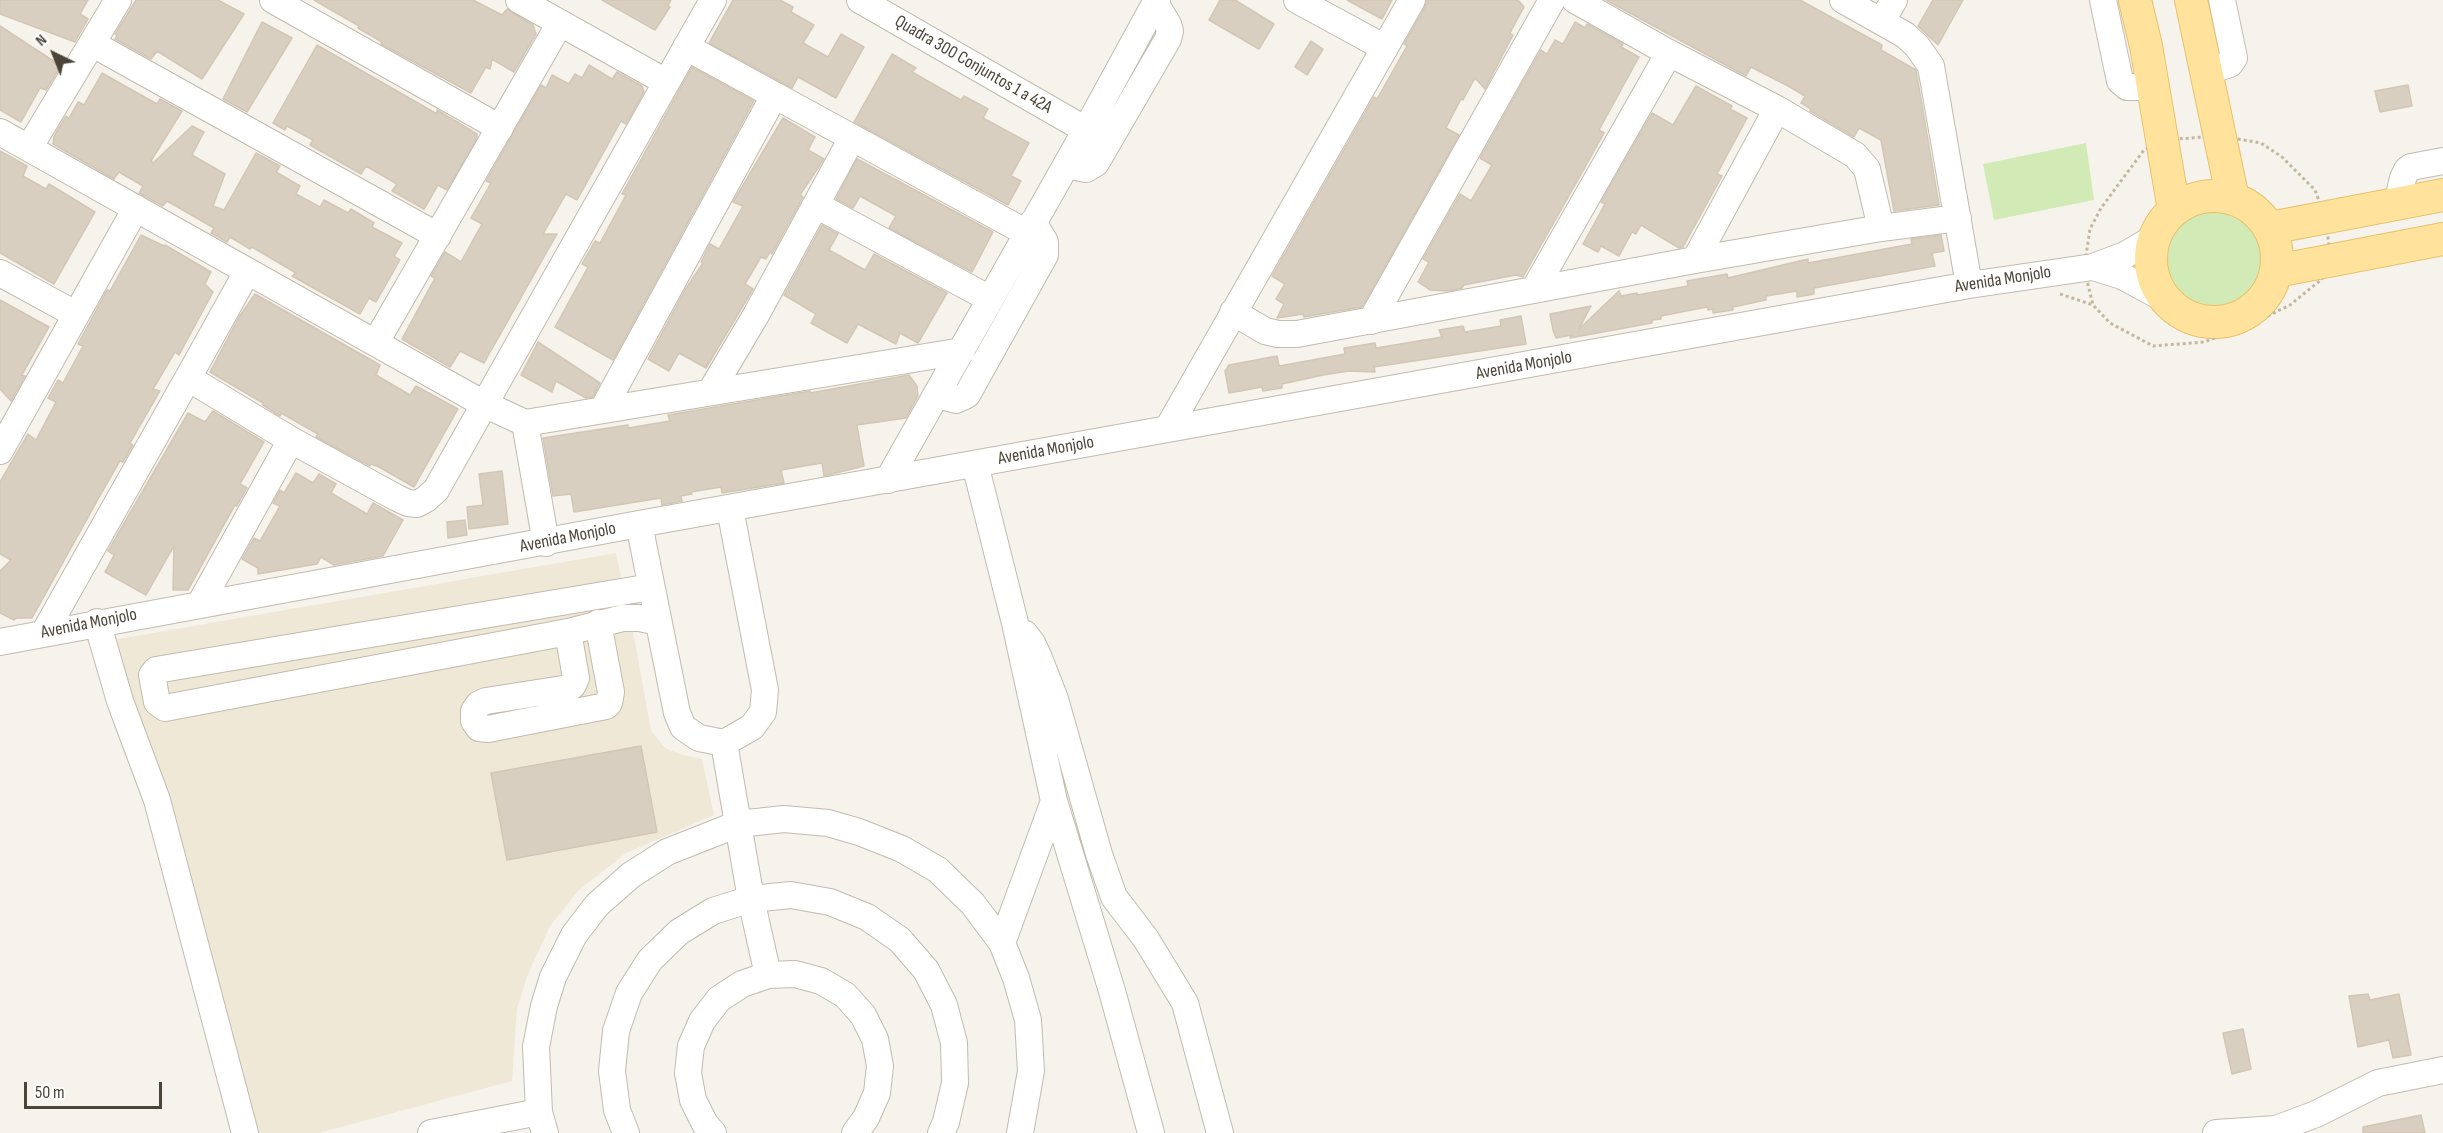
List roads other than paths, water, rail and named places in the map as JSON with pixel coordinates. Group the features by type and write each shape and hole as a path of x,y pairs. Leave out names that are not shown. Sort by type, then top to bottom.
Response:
{"main road":[{"path":"2135,0 2154,87 2174,210"},
{"path":"2191,0 2233,199"},
{"path":"2270,228 2443,195"},
{"path":"2218,196 2233,199 2247,205 2270,228 2277,257 2276,271 2270,288 2259,303 2245,314 2228,321 2210,323 2192,319 2176,311 2163,298 2154,280 2150,259 2154,238 2162,223 2174,210 2187,201 2218,196"},
{"path":"2276,271 2443,239"}],"street":[{"path":"29,148 118,0"},
{"path":"273,0 500,128"},
{"path":"519,0 666,82"},
{"path":"188,378 291,440 397,498 417,504 436,490 713,0"},
{"name":"Quadra 300 Conjuntos 1 a 42A","path":"860,0 1086,130"},
{"path":"1297,0 1385,48"},
{"path":"1168,428 1412,0"},
{"path":"1371,321 1552,0"},
{"path":"1575,0 1668,53 1777,109 1856,155 1867,169 1881,228"},
{"path":"1843,0 1888,10 1931,66 1969,285"},
{"path":"2103,0 2120,81 2127,87 2154,87"},
{"path":"2205,72 2230,64 2234,58 2222,0"},
{"path":"888,480 1156,2"},
{"path":"1066,165 1086,169 1096,163 1168,39 1170,31 1168,24 1156,2"},
{"path":"376,342 560,23"},
{"path":"93,44 438,236"},
{"path":"686,47 852,138 1030,228 1045,242 1045,255 1040,265 967,395 956,400 937,395"},
{"path":"1534,290 1668,53"},
{"path":"603,410 774,96"},
{"path":"1695,260 1777,109"},
{"path":"0,132 484,404 525,423 962,351"},
{"path":"711,392 852,138"},
{"path":"2397,204 2403,177 2407,170 2443,161"},
{"path":"816,205 990,299"},
{"path":"0,451 8,420 75,314 136,208"},
{"path":"1233,312 1265,331 1297,334 1695,260 1881,228 1958,218"},
{"name":"Avenida Monjolo","path":"0,642 97,622 546,543 1168,428 1969,285 2088,267 2138,249 2154,238"},
{"name":"Avenida Monjolo","path":"2088,267 2122,276 2163,298"},
{"path":"44,633 247,272"},
{"path":"0,273 75,314"},
{"path":"525,423 546,543"},
{"path":"200,604 291,440"},
{"path":"975,464 1015,623 1054,801 1112,991 1151,1133"},
{"path":"639,524 677,713 683,727 699,738 724,743 752,727 763,712 765,690 730,509"},
{"path":"651,587 156,670 152,675 157,702 165,708 568,632 623,618 640,618 658,622"},
{"path":"503,610 509,643"},
{"path":"97,622 120,701 156,800 245,1133"},
{"path":"568,632 576,678 573,685 569,688 486,701 474,711 474,721 479,728 488,729 606,706 609,703 611,692 598,623"},
{"path":"1015,623 1032,643 1055,699 1099,854 1114,897 1146,939 1185,1003 1220,1133"},
{"path":"724,743 751,899 768,975"},
{"path":"1002,943 1054,801"},
{"path":"431,1133 542,1123 536,1047 544,1006 553,977 574,935 597,905 631,875 666,852 738,824 784,819 828,823 902,849 945,877 973,904 1002,943 1016,978 1028,1020 1031,1071 1020,1133"},
{"path":"626,1133 617,1110 612,1071 616,1031 629,993 650,960 679,932 713,911 751,899 791,896 830,902 867,916 900,940 926,969 944,1005 954,1043 955,1083 946,1122 941,1133"},
{"path":"713,1133 705,1124 693,1100 688,1073 692,1046 702,1021 719,999 742,984 768,975 795,974 822,981 845,995 863,1015 875,1039 880,1066 877,1093 866,1118 855,1133"},
{"path":"2216,1133 2276,1129 2316,1114 2378,1083 2443,1070"}]}
